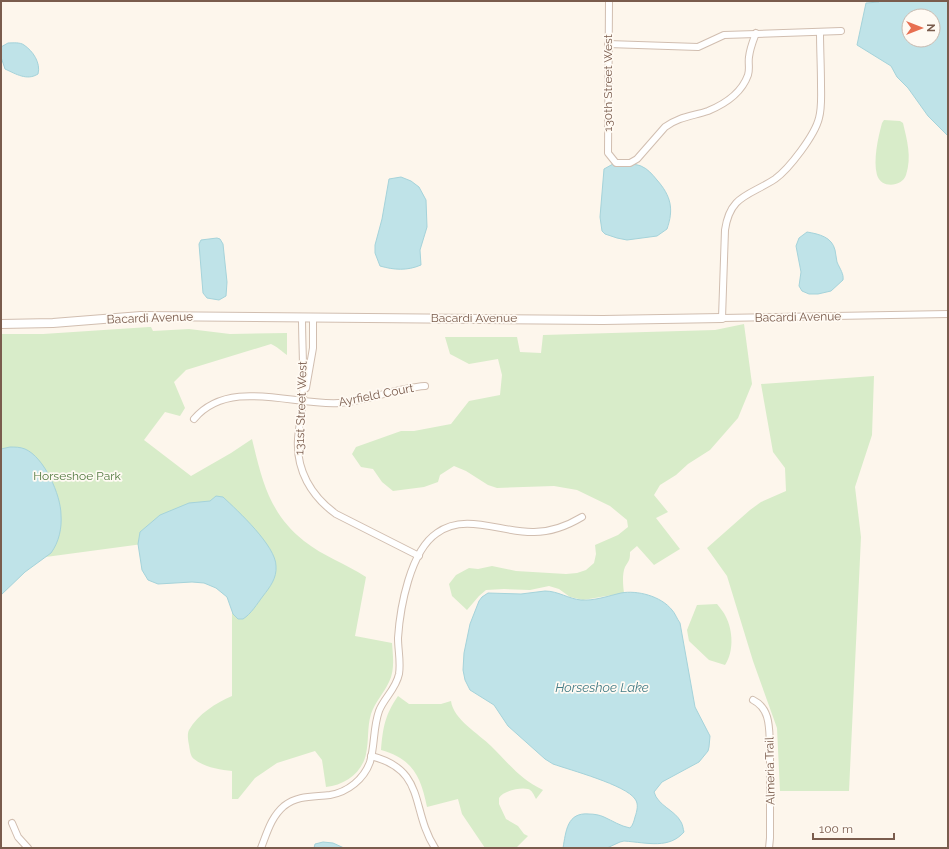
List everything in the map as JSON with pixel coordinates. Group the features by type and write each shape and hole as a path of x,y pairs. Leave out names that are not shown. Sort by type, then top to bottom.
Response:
{"street":[{"name":"130th Street West","path":"609,1 608,153 616,163 630,164 637,159 670,123 680,118 709,110 731,98 742,88 749,73 750,52 756,33"},
{"path":"608,44 698,47 724,35 841,31"},
{"path":"722,318 724,230 726,218 732,207 740,199 775,179 787,168 814,131 819,118 821,105 820,32"},
{"name":"Bacardi Avenue","path":"1,324 53,323 141,316 596,320 948,314"},
{"name":"131st Street West","path":"302,317 303,401 298,438 299,459 305,478 316,496 325,506 336,514 418,556"},
{"path":"303,401 313,348 313,317"},
{"name":"Ayrfield Court","path":"194,419 202,410 222,401 239,397 265,396 328,403 348,402 396,390 425,386"},
{"path":"261,848 271,823 284,806 303,797 330,795 340,792 350,787 364,774 373,752 374,734 379,711 393,689 398,677 400,667 398,639 402,606 406,587 418,556 426,542 442,529 452,525 468,524 526,532 541,532 562,527 582,517"},
{"name":"Almeria Trail","path":"754,700 764,708 767,715 769,732 770,838 768,848"},
{"path":"371,756 384,759 402,770 415,793 423,823 435,848"},
{"path":"12,823 18,837 28,848"}],"green space":[{"path":"884,120 900,121 903,123 909,155 908,168 904,179 892,185 883,183 879,180 876,169 878,142"},
{"path":"744,324 752,384 738,418 710,450 660,485 654,495 668,512 656,518 680,549 654,565 637,546 630,552 628,562 624,570 624,593 583,600 570,597 559,589 549,586 530,590 486,590 467,610 452,596 449,584 456,575 469,568 478,569 492,566 516,571 566,574 577,573 586,570 594,563 596,554 595,545 618,535 628,527 627,520 610,506 577,490 554,486 497,488 488,485 466,471 454,466 440,475 438,482 424,487 393,491 382,482 373,469 361,467 352,454 356,447 401,431 414,431 451,424 469,401 500,395 502,375 498,359 469,364 450,354 445,337 517,337 520,352 541,353 543,335 715,330"},
{"name":"Horseshoe Park","path":"151,327 153,331 189,329 230,334 287,333 287,355 271,344 186,370 174,382 185,408 180,416 165,412 144,440 191,476 252,439 259,468 269,495 275,507 292,530 311,546 366,577 355,636 392,643 393,668 389,682 371,714 364,761 352,777 340,784 326,787 322,760 315,751 277,763 255,778 238,799 232,799 232,771 207,766 198,762 191,755 188,735 193,724 202,714 232,696 232,532 1,563 1,334 43,334"},
{"path":"874,376 872,435 855,487 861,537 849,791 780,791 777,728 753,661 727,576 707,548 761,502 786,491 785,468 773,452 761,384"},
{"path":"717,604 726,617 732,641 730,654 725,665 709,660 689,641 687,630 697,605"},
{"path":"398,696 409,704 441,704 451,701 456,714 467,726 491,746 521,776 543,790 536,799 531,790 528,789 516,789 504,793 499,798 499,804 506,819 518,826 524,834 528,836 516,848 485,848 462,814 458,799 427,807 422,787 414,771 401,758 381,750 385,722 390,709"}],"water":[{"path":"880,1 948,2 948,136 928,116 908,88 897,77 891,66 857,45 866,3"},
{"path":"8,43 21,43 30,51 36,58 39,70 38,74 26,77 17,75 5,69 1,57 1,47"},
{"path":"613,164 631,164 641,166 648,170 662,186 668,197 671,209 667,229 657,236 627,240 605,234 602,231 600,217 604,169"},
{"path":"401,177 411,181 419,187 426,200 427,227 420,250 421,265 400,269 380,266 375,253 375,245 382,219 389,179"},
{"path":"807,232 828,239 833,246 837,262 842,271 843,280 831,291 818,294 809,294 802,291 799,286 801,272 796,246 799,238"},
{"path":"220,239 223,244 227,282 226,296 219,300 207,298 203,293 199,244 201,240"},
{"path":"19,447 32,453 45,468 55,487 58,497 61,525 58,540 51,553 25,572 1,595 1,449"},
{"path":"216,496 223,497 255,529 270,549 276,566 275,574 268,589 254,609 243,619 238,619 233,614 227,597 216,588 204,583 192,582 158,584 148,580 142,570 138,544 140,532 160,515 189,503 210,501"},
{"name":"Horseshoe Lake","path":"545,591 554,592 581,600 596,599 627,592 641,593 662,601 673,611 680,623 695,707 710,736 708,751 699,762 662,782 654,792 659,801 675,814 682,824 684,832 672,841 650,844 624,841 607,848 563,848 565,835 569,824 572,819 582,814 599,815 630,828 636,812 637,805 635,799 621,788 610,783 553,764 545,759 508,726 494,705 470,690 465,680 463,670 464,653 470,624 482,597 488,593 521,594"},
{"path":"323,842 333,843 344,848 314,848 315,844"}]}
